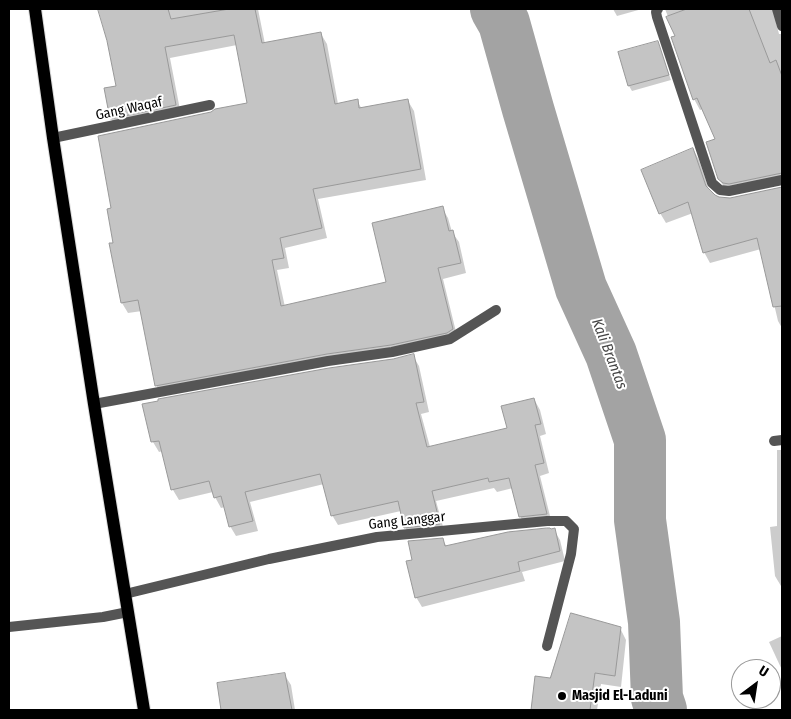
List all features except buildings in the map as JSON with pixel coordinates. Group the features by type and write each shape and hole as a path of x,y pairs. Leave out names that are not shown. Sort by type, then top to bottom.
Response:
{"main road":[{"path":"35,9 94,404 144,710"}],"street":[{"path":"658,9 656,12 657,17 712,183 720,190 729,190 782,180"},
{"path":"777,9 782,26"},
{"name":"Gang Waqaf","path":"53,138 210,105"},
{"path":"94,404 328,361 392,352 442,341 450,339 496,310"},
{"name":"Gang Langgar","path":"125,594 269,559 376,537 547,521 566,521 574,529 571,554 547,646"},
{"path":"9,627 103,617 128,612"}],"waterway":[{"name":"Kali Brantas","path":"496,9 504,23 581,288 611,354 640,440 640,520 654,622 657,698 661,710"}],"place":[{"name":"Masjid El-Laduni","path":"562,696"}]}
